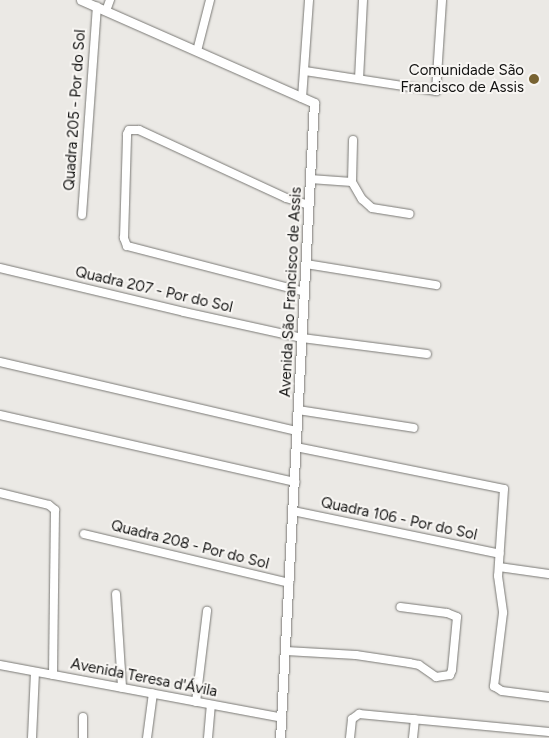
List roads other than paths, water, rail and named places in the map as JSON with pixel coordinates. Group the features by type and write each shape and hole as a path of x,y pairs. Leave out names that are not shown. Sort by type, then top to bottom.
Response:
{"street":[{"path":"81,0 302,98 309,0"},
{"path":"106,11 110,0"},
{"path":"197,51 210,0"},
{"path":"358,79 363,0"},
{"path":"305,71 436,90 442,0"},
{"name":"Quadra 205 - Por do Sol","path":"82,215 97,7"},
{"name":"Avenida São Francisco de Assis","path":"280,738 314,103 302,98"},
{"path":"304,292 127,246 124,238 127,134 129,130 139,130 286,198 309,205"},
{"path":"352,140 352,182 362,199 372,208 410,214"},
{"path":"310,179 352,182"},
{"path":"306,264 436,285"},
{"name":"Quadra 207 - Por do Sol","path":"0,268 302,338"},
{"path":"302,338 427,354"},
{"path":"0,362 297,431"},
{"path":"298,410 414,428"},
{"path":"0,415 295,482"},
{"path":"296,448 504,489 498,582 503,613 494,686 502,691 549,697"},
{"path":"0,493 49,505 55,510 53,675"},
{"name":"Quadra 106 - Por do Sol","path":"293,511 500,554"},
{"name":"Quadra 208 - Por do Sol","path":"84,534 289,583"},
{"path":"499,567 549,574"},
{"path":"116,594 122,688"},
{"path":"286,651 356,655 409,662 419,665 436,677 450,675 456,617 447,613 400,608"},
{"path":"196,702 207,612"},
{"name":"Avenida Teresa d'Ávila","path":"0,665 282,718"},
{"path":"32,738 35,672"},
{"path":"147,738 153,694"},
{"path":"208,738 211,705"},
{"path":"350,738 351,722 357,715 549,732"},
{"path":"83,718 83,738"},
{"path":"414,738 415,719"}],"place":[{"name":"Comunidade São Francisco de Assis","path":"534,79"}]}
